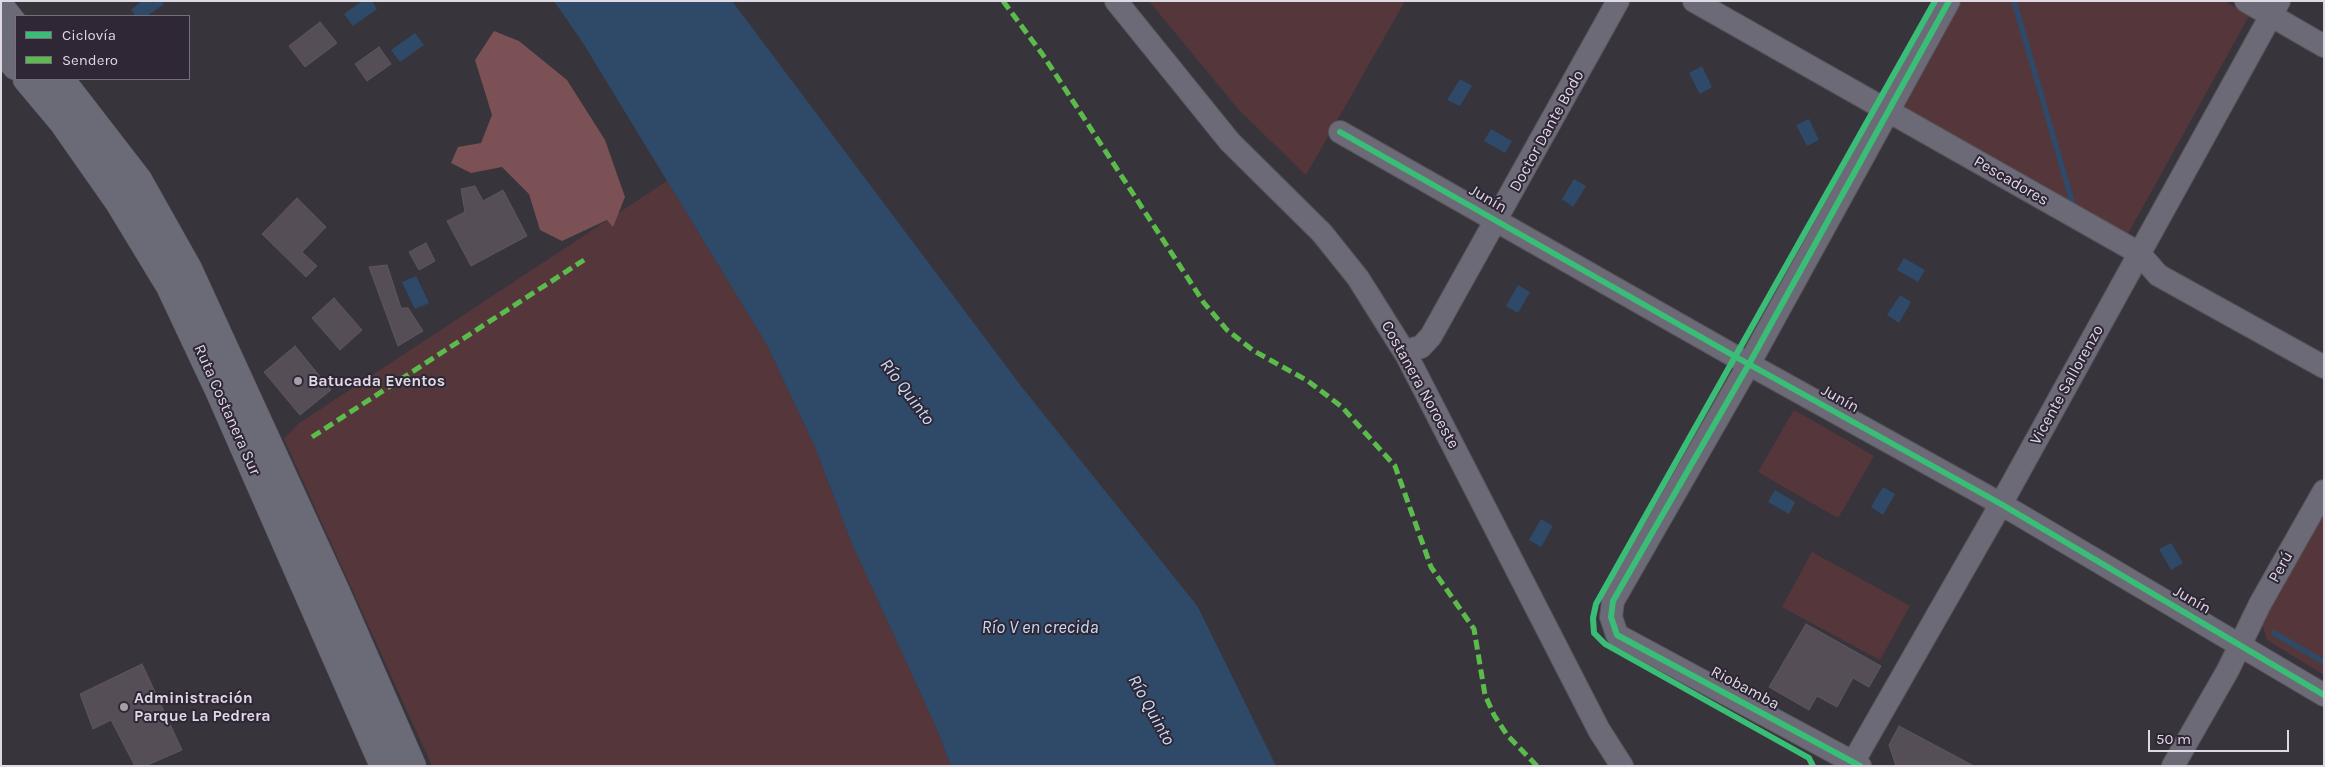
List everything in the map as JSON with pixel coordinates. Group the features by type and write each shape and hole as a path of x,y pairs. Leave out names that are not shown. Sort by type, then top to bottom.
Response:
{"main road":[{"path":"1,8 15,25"},
{"path":"1,47 15,65"},
{"name":"Ruta Costanera Sur","path":"28,80 63,122 119,202 170,286 384,766"},
{"name":"Ruta Costanera Sur","path":"61,80 138,180 207,306 412,766"}],"street":[{"name":"Costanera Noroeste","path":"1116,1 1230,142 1322,233 1358,278 1404,351 1599,730 1622,766"},
{"name":"Doctor Dante Bodo","path":"1404,351 1420,347 1431,336 1497,221 1618,1"},
{"name":"Pescadores","path":"1694,1 2140,253 2158,275 2324,366"},
{"path":"1749,364 1949,1"},
{"path":"2246,1 2275,9 2324,46"},
{"name":"Vicente Sallorenzo","path":"1855,764 2275,9"},
{"name":"Junín","path":"1340,132 1749,364 2001,504 2324,695"},
{"name":"Riobamba","path":"1749,364 1614,601 1611,617 1617,635 1855,764"},
{"name":"Perú","path":"2173,766 2241,645 2263,598 2324,491"}],"shaded area":[{"path":"1149,1 1405,1 1306,175 1239,110"},
{"path":"1962,1 2225,1 2249,16 2126,237 1903,109"},
{"path":"494,31 519,41 567,80 605,140 625,197 613,227 607,220 562,241 540,230 529,194 502,167 471,173 451,163 458,147 481,143 492,115 475,60"},
{"path":"667,181 767,345 815,447 852,544 937,729 951,766 432,766 284,439 298,424"},
{"path":"1794,410 1874,456 1838,518 1758,472"},
{"path":"2324,515 2324,675 2267,640 2262,623"},
{"path":"1812,552 1910,606 1880,660 1782,607"}],"water":[{"path":"142,1 162,1 164,4 148,15 135,15 131,10"},
{"path":"362,1 372,1 377,9 353,26 344,14"},
{"name":"Río V en crecida","path":"554,1 732,1 1021,386 1198,607 1276,766 951,766 937,729 852,544 815,447 767,345 583,43"},
{"path":"415,33 424,45 400,62 391,50"},
{"path":"1702,66 1712,87 1700,94 1689,73"},
{"path":"1460,79 1472,86 1460,106 1447,100"},
{"path":"1809,119 1819,140 1807,146 1796,125"},
{"path":"1491,129 1512,141 1505,153 1484,141"},
{"path":"1574,179 1586,186 1573,207 1562,199"},
{"path":"1904,258 1925,270 1918,282 1897,270"},
{"path":"416,276 429,303 415,309 402,282"},
{"path":"1518,285 1530,292 1518,313 1506,306"},
{"path":"1900,295 1911,302 1899,323 1887,315"},
{"path":"1883,487 1895,494 1883,515 1871,507"},
{"path":"1775,490 1795,502 1789,514 1768,502"},
{"path":"1541,519 1553,526 1541,547 1529,540"},
{"path":"2171,543 2183,563 2171,570 2159,549"}],"building":[{"path":"320,22 337,43 305,67 289,46"},
{"path":"379,47 391,64 367,81 355,64"},
{"path":"475,186 483,201 503,190 527,236 471,266 447,221 465,212 461,189"},
{"path":"297,198 326,227 302,252 317,266 306,277 262,234"},
{"path":"426,243 435,261 419,270 409,252"},
{"path":"387,265 401,308 408,308 423,331 398,346 369,267"},
{"path":"334,298 362,330 340,350 312,318"},
{"name":"Batucada Eventos","path":"295,346 331,390 300,415 264,372"},
{"path":"1806,624 1881,666 1869,687 1853,678 1837,707 1817,696 1809,710 1769,687"},
{"name":"Administración Parque La Pedrera","path":"142,664 182,750 145,766 135,766 111,720 93,729 80,694"},
{"path":"1899,726 1974,766 1896,766 1889,745"}],"waterway":[{"path":"2014,1 2074,208"},
{"path":"2274,633 2324,662"}],"marked path":[{"path":"1003,1 1043,55 1204,303 1227,330 1254,351 1308,381 1342,407 1395,466 1431,567 1474,629 1485,695 1494,715 1507,735 1537,766"},
{"path":"312,437 584,260"}],"cycle path":[{"path":"1813,766 1809,758 1605,644 1594,633 1593,618 1596,604 1935,1"},
{"path":"1860,766 1617,635 1611,617 1613,601 1749,364 1949,1"},
{"path":"1340,132 1736,357 2001,504 2324,695"}],"place":[{"name":"Batucada Eventos","path":"298,381"},
{"name":"Administración Parque La Pedrera","path":"124,707"}],"water label":[{"name":"Río Quinto","path":"907,392"},
{"name":"Río Quinto","path":"1151,710"}]}
